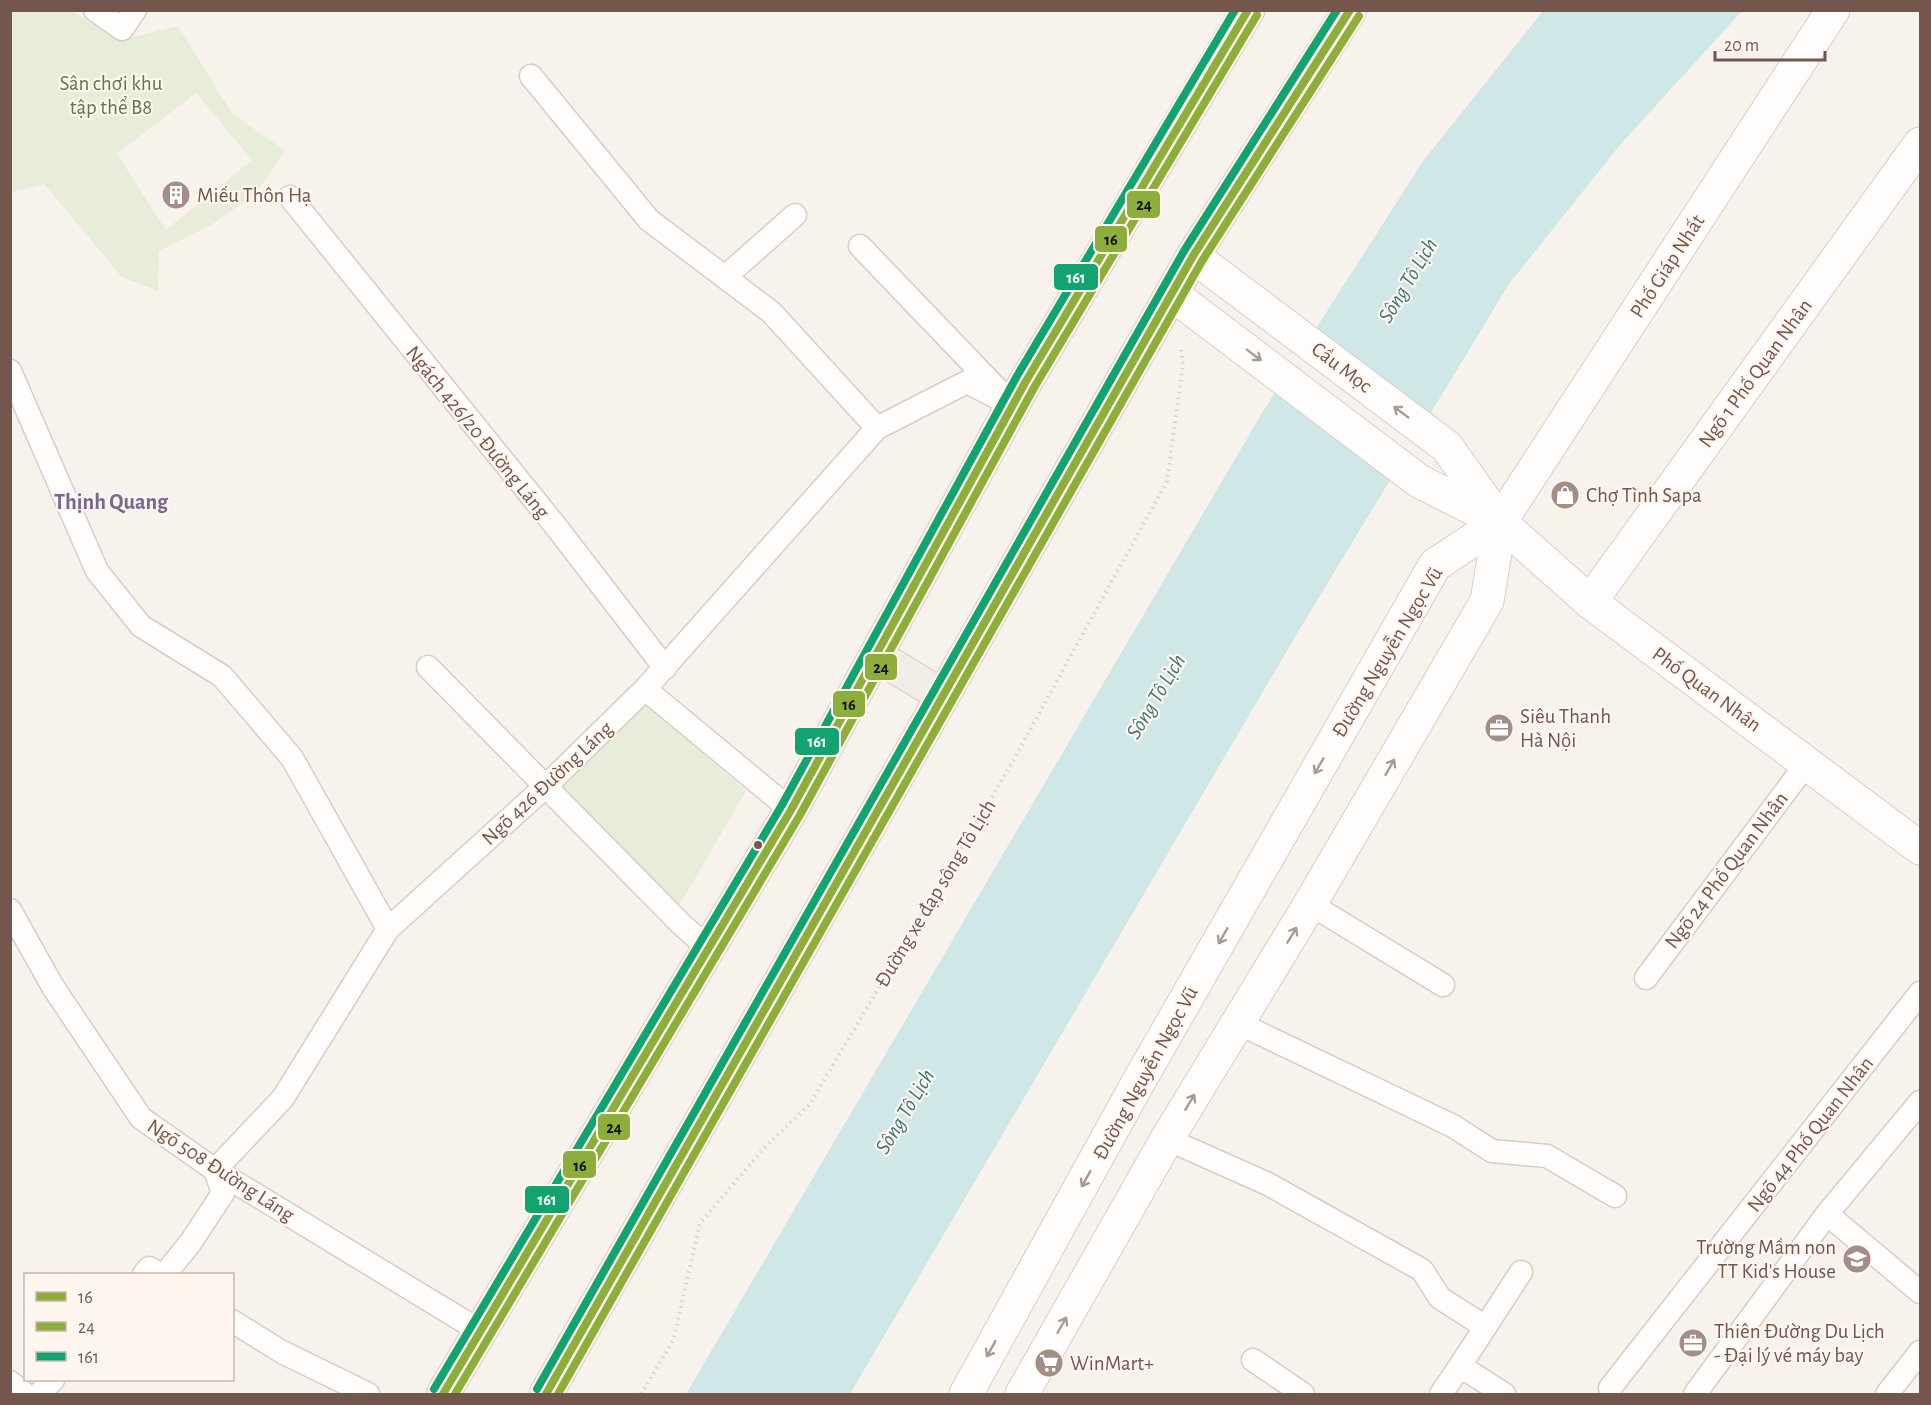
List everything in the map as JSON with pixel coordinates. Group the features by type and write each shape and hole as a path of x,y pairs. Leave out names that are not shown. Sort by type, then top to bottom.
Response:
{"main road":[{"path":"443,1395 791,810 1013,406 1106,243 1248,10"},
{"path":"546,1395 1193,256 1350,10"},
{"name":"Phố Giáp Nhất","path":"1500,522 1833,10"},
{"name":"Ngõ 1 Phố Quan Nhân","path":"1590,602 1920,144"},
{"name":"Cầu Mọc","path":"1193,256 1447,447"},
{"name":"Cầu Mọc","path":"1172,294 1419,481"},
{"name":"Phố Quan Nhân","path":"1447,447 1500,522 1590,602 1920,848"},
{"name":"Phố Quan Nhân","path":"1419,481 1500,522"},
{"path":"1022,1395 1167,1140 1310,904 1487,601 1500,522"},
{"name":"Đường Nguyễn Ngọc Vũ","path":"966,1395 1134,1092 1435,565 1500,522"},
{"path":"877,656 943,696"}],"lane":[{"path":"95,10 129,20"},
{"path":"531,76 649,220 771,312 877,428"},
{"name":"Ngách 426/20 Đường Láng","path":"290,197 554,524 665,668"},
{"path":"725,277 795,215"},
{"path":"860,246 1013,406"},
{"path":"10,371 98,571 141,626 222,676 292,758 388,929"},
{"name":"Ngõ 426 Đường Láng","path":"215,1170 283,1098 388,929 546,786 645,689 877,428 967,382 1013,406"},
{"path":"429,668 681,924 708,947"},
{"path":"645,689 791,810"},
{"name":"Ngõ 24 Phố Quan Nhân","path":"1646,978 1807,763"},
{"path":"1310,904 1443,985"},
{"name":"Ngõ 508 Đường Láng","path":"10,910 53,987 141,1118 215,1170 480,1331"},
{"name":"Ngõ 44 Phố Quan Nhân","path":"1610,1388 1920,993"},
{"path":"1238,1023 1453,1126 1492,1150 1547,1156 1615,1196"},
{"path":"1695,1395 1827,1214 1920,1102"},
{"path":"1167,1140 1268,1184 1422,1270 1440,1298 1484,1326"},
{"path":"167,1273 191,1242 223,1193 215,1170"},
{"path":"1827,1214 1920,1292"},
{"path":"1441,1395 1521,1272"},
{"path":"234,1322 282,1352 368,1395"},
{"path":"1887,1395 1920,1352"},
{"path":"1253,1360 1303,1395"},
{"path":"1460,1366 1504,1395"},
{"path":"39,1395 52,1381"},
{"path":"10,1382 25,1395"}],"path":[{"name":"Đường xe đạp sông Tô Lịch","path":"641,1395 673,1341 700,1223 765,1146 810,1104 1014,759 1167,481 1183,364"}],"green space":[{"name":"Sân chơi khu tập thể B8","path":"10,11 73,11 118,41 178,26 232,113 285,151 256,193 211,225 159,251 158,291 122,277 44,184 11,192","holes":["196,93 252,160 166,230 117,154"]},
{"path":"631,691 746,791 676,911 537,784"}],"water":[{"name":"Sông Tô Lịch","path":"1543,11 1742,11 1620,145 1509,284 1298,632 850,1394 686,1394 1262,413 1423,161"}],"pier":[{"path":"1305,340 1424,429 1401,467 1282,376"}],"transit line":[{"name":"161","path":"434,1389 782,805 1017,376 1235,10"},
{"name":"16","path":"443,1394 791,810 1026,381 1248,10"},
{"name":"161","path":"537,1389 1184,251 1337,10"},
{"name":"16","path":"546,1394 1193,256 1350,10"},
{"name":"24","path":"455,1394 800,815 1035,386 1257,15"},
{"name":"24","path":"558,1394 1202,261 1359,16"}],"place":[{"name":"Miếu Thôn Hạ","path":"176,195"},
{"name":"Chợ Tình Sapa","path":"1565,495"},
{"name":"Siêu Thanh Hà Nội","path":"1499,728"},
{"name":"Trường Mầm non TT Kid's House","path":"1857,1259"},
{"name":"Thiên Đường Du Lịch - Đại lý vé máy bay","path":"1693,1343"},
{"name":"WinMart+","path":"1049,1363"}],"district":[{"name":"Thịnh Quang","path":"111,501"}]}
